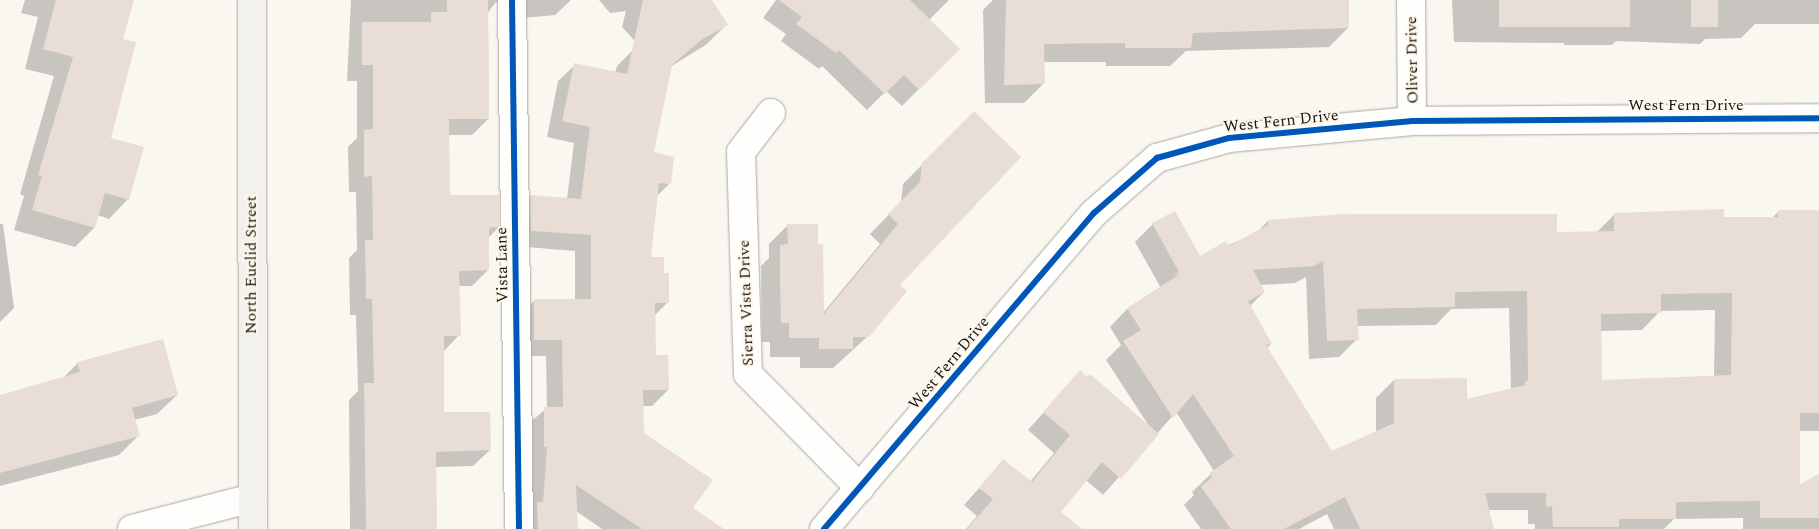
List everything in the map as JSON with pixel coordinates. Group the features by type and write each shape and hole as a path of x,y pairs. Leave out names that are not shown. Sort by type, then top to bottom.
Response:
{"main road":[{"name":"North Euclid Street","path":"252,0 253,529"}],"street":[{"name":"Vista Lane","path":"512,0 519,529"},
{"name":"Oliver Drive","path":"1411,0 1412,121"},
{"name":"Sierra Vista Drive","path":"771,113 741,152 748,374 860,488"},
{"name":"West Fern Drive","path":"824,529 1094,213 1157,158 1229,138 1412,121 1819,118"},
{"path":"132,529 253,498"}],"building":[{"path":"56,0 134,0 123,39 136,42 111,138 144,147 129,200 105,193 95,228 32,210 42,176 38,175 73,57 43,49"},
{"path":"447,0 488,0 489,119 449,119 450,195 499,195 499,228 490,227 489,231 489,270 459,271 461,336 444,336 444,412 490,412 491,450 436,452 437,529 366,529 364,383 374,383 372,299 366,299 365,240 373,240 372,176 364,177 364,130 373,129 373,65 362,65 362,22 431,22 431,12 447,12"},
{"path":"643,0 712,0 728,25 701,40 672,65 654,152 674,157 671,184 659,183 651,257 664,257 664,273 669,273 669,303 655,303 656,355 668,355 669,390 643,390 644,433 713,480 693,508 724,529 642,529 576,485 578,529 538,529 537,502 543,502 547,447 544,447 544,407 563,407 562,340 534,340 534,299 591,299 591,235 531,231 530,195 581,199 590,127 562,121 574,63 627,74"},
{"path":"779,0 910,0 960,49 919,90 904,75 885,94 839,50 836,53 796,24 802,17"},
{"path":"1006,0 1349,0 1349,28 1193,33 1191,48 1125,48 1125,43 1044,44 1045,84 1004,85"},
{"path":"1499,0 1630,0 1630,27 1499,27"},
{"path":"1691,0 1718,0 1718,27 1691,27"},
{"path":"974,111 1021,157 900,285 907,291 869,337 853,337 853,349 819,349 819,338 789,338 789,323 781,323 780,284 780,245 788,244 787,224 818,224 818,244 823,244 824,314 898,224 888,214 920,182 922,163"},
{"path":"1724,209 1724,217 1778,217 1778,210 1819,210 1819,413 1800,413 1800,484 1819,474 1819,518 1760,518 1760,501 1676,502 1676,519 1619,519 1619,527 1553,527 1552,506 1546,507 1546,493 1485,493 1494,529 1360,529 1345,497 1284,529 1231,529 1201,487 1212,477 1209,473 1234,456 1193,394 1173,418 1123,341 1141,330 1127,308 1180,274 1173,275 1179,272 1152,223 1175,211 1200,256 1226,241 1229,246 1268,225 1268,220 1345,214 1557,214 1557,232 1614,231 1614,213","holes":["1323,261 1327,341 1359,340 1357,309 1455,307 1455,292 1527,291 1528,381 1525,381 1525,385 1467,399 1467,378 1394,379 1394,423 1332,451 1266,345 1272,344 1248,301 1265,292 1253,270 1314,266","1732,293 1731,375 1602,380 1601,314 1661,313 1661,294"]},
{"path":"163,339 178,395 132,408 140,436 0,473 0,395 80,372 77,362"},
{"path":"1080,370 1087,377 1090,374 1159,434 1121,479 1102,462 1061,512 1082,529 967,529 993,499 979,488 1003,459 1032,482 1070,435 1043,412"}],"cycle path":[{"path":"512,0 519,529"},
{"path":"824,529 1094,213 1157,158 1229,138 1412,121 1819,118"}]}
